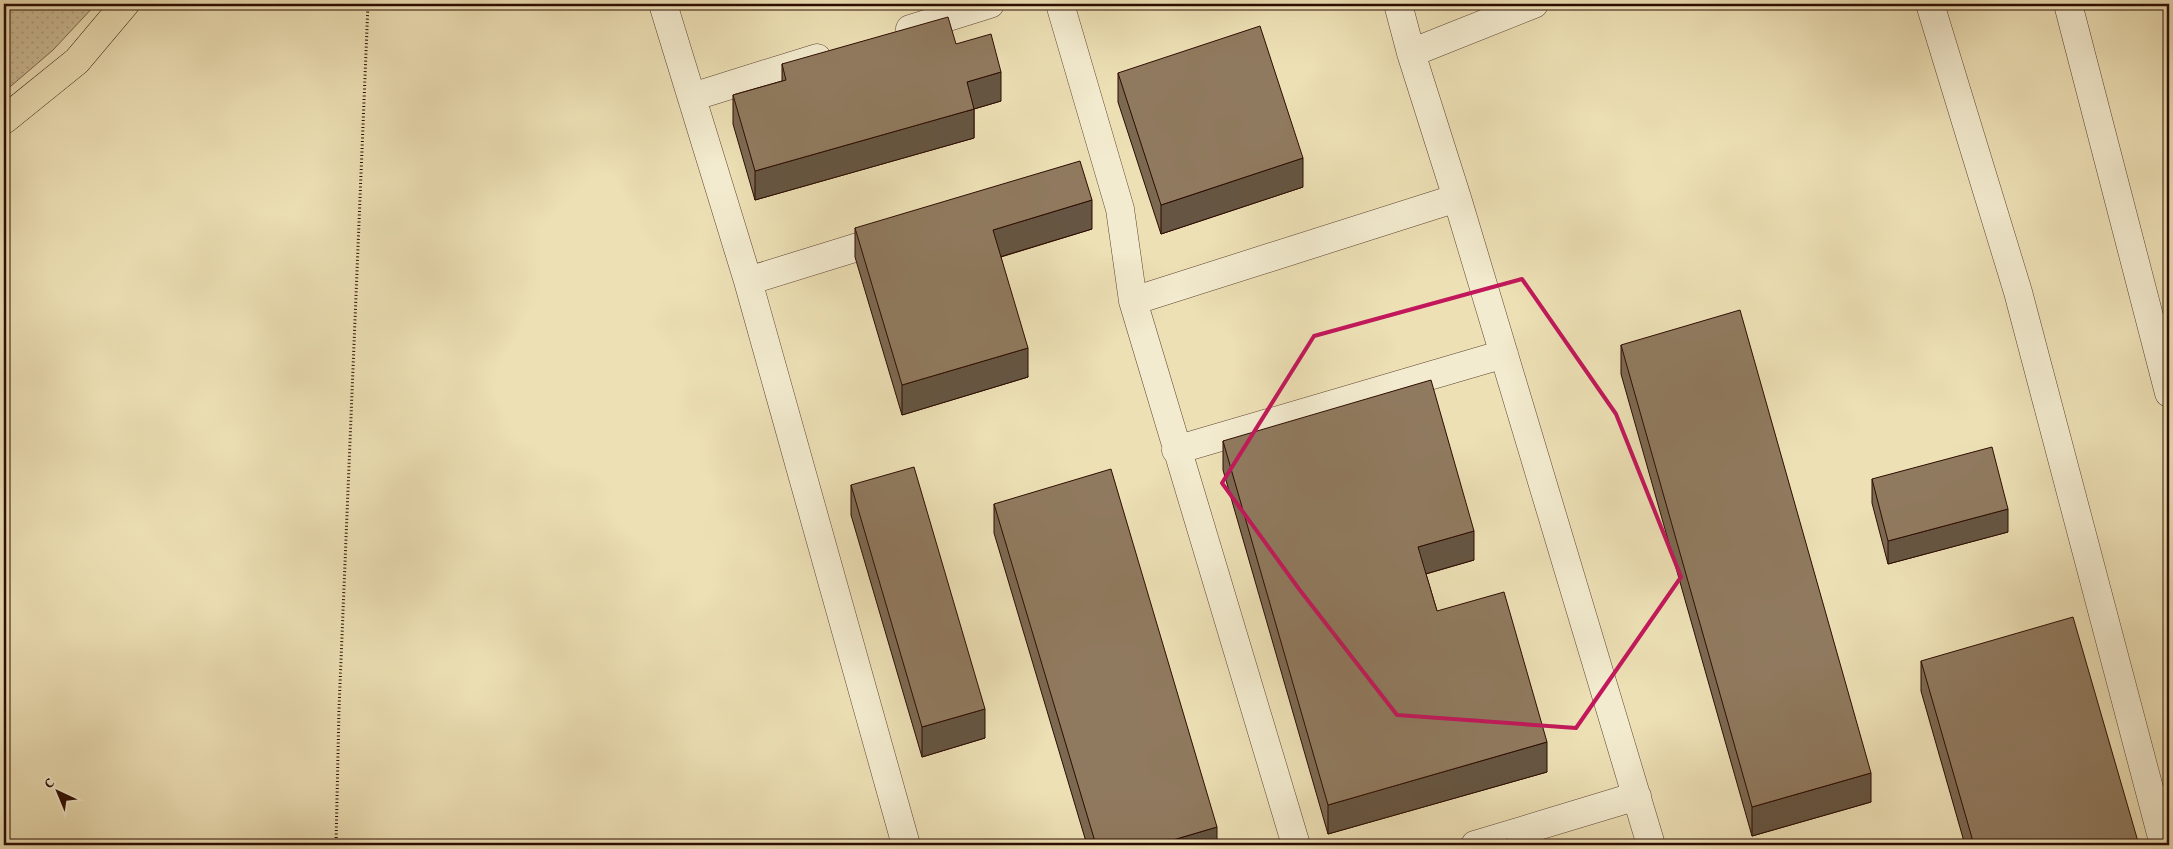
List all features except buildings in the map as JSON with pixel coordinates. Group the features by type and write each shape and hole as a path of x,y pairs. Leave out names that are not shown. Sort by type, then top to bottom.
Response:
{"main road":[{"path":"4,120 77,61 125,4"}],"lane":[{"path":"663,4 748,281 906,845"},
{"path":"888,36 990,4"},
{"path":"1060,4 1098,172 1120,209 1133,301 1176,450 1296,845"},
{"path":"1398,4 1411,53 1457,198 1651,845"},
{"path":"1411,53 1534,4"},
{"path":"1930,4 2018,292 2164,845"},
{"path":"2068,4 2169,393"},
{"path":"692,97 841,50"},
{"path":"1133,301 1457,198"},
{"path":"748,281 918,228"},
{"path":"1176,450 1504,354"},
{"path":"1475,845 1637,796"}],"path":[{"path":"336,845 340,690 368,4"}],"highlighted area":[{"path":"1522,279 1616,414 1681,577 1576,728 1397,715 1299,589 1222,483 1314,336"}],"shaded area":[{"path":"4,4 96,4 53,50 4,92"}]}
